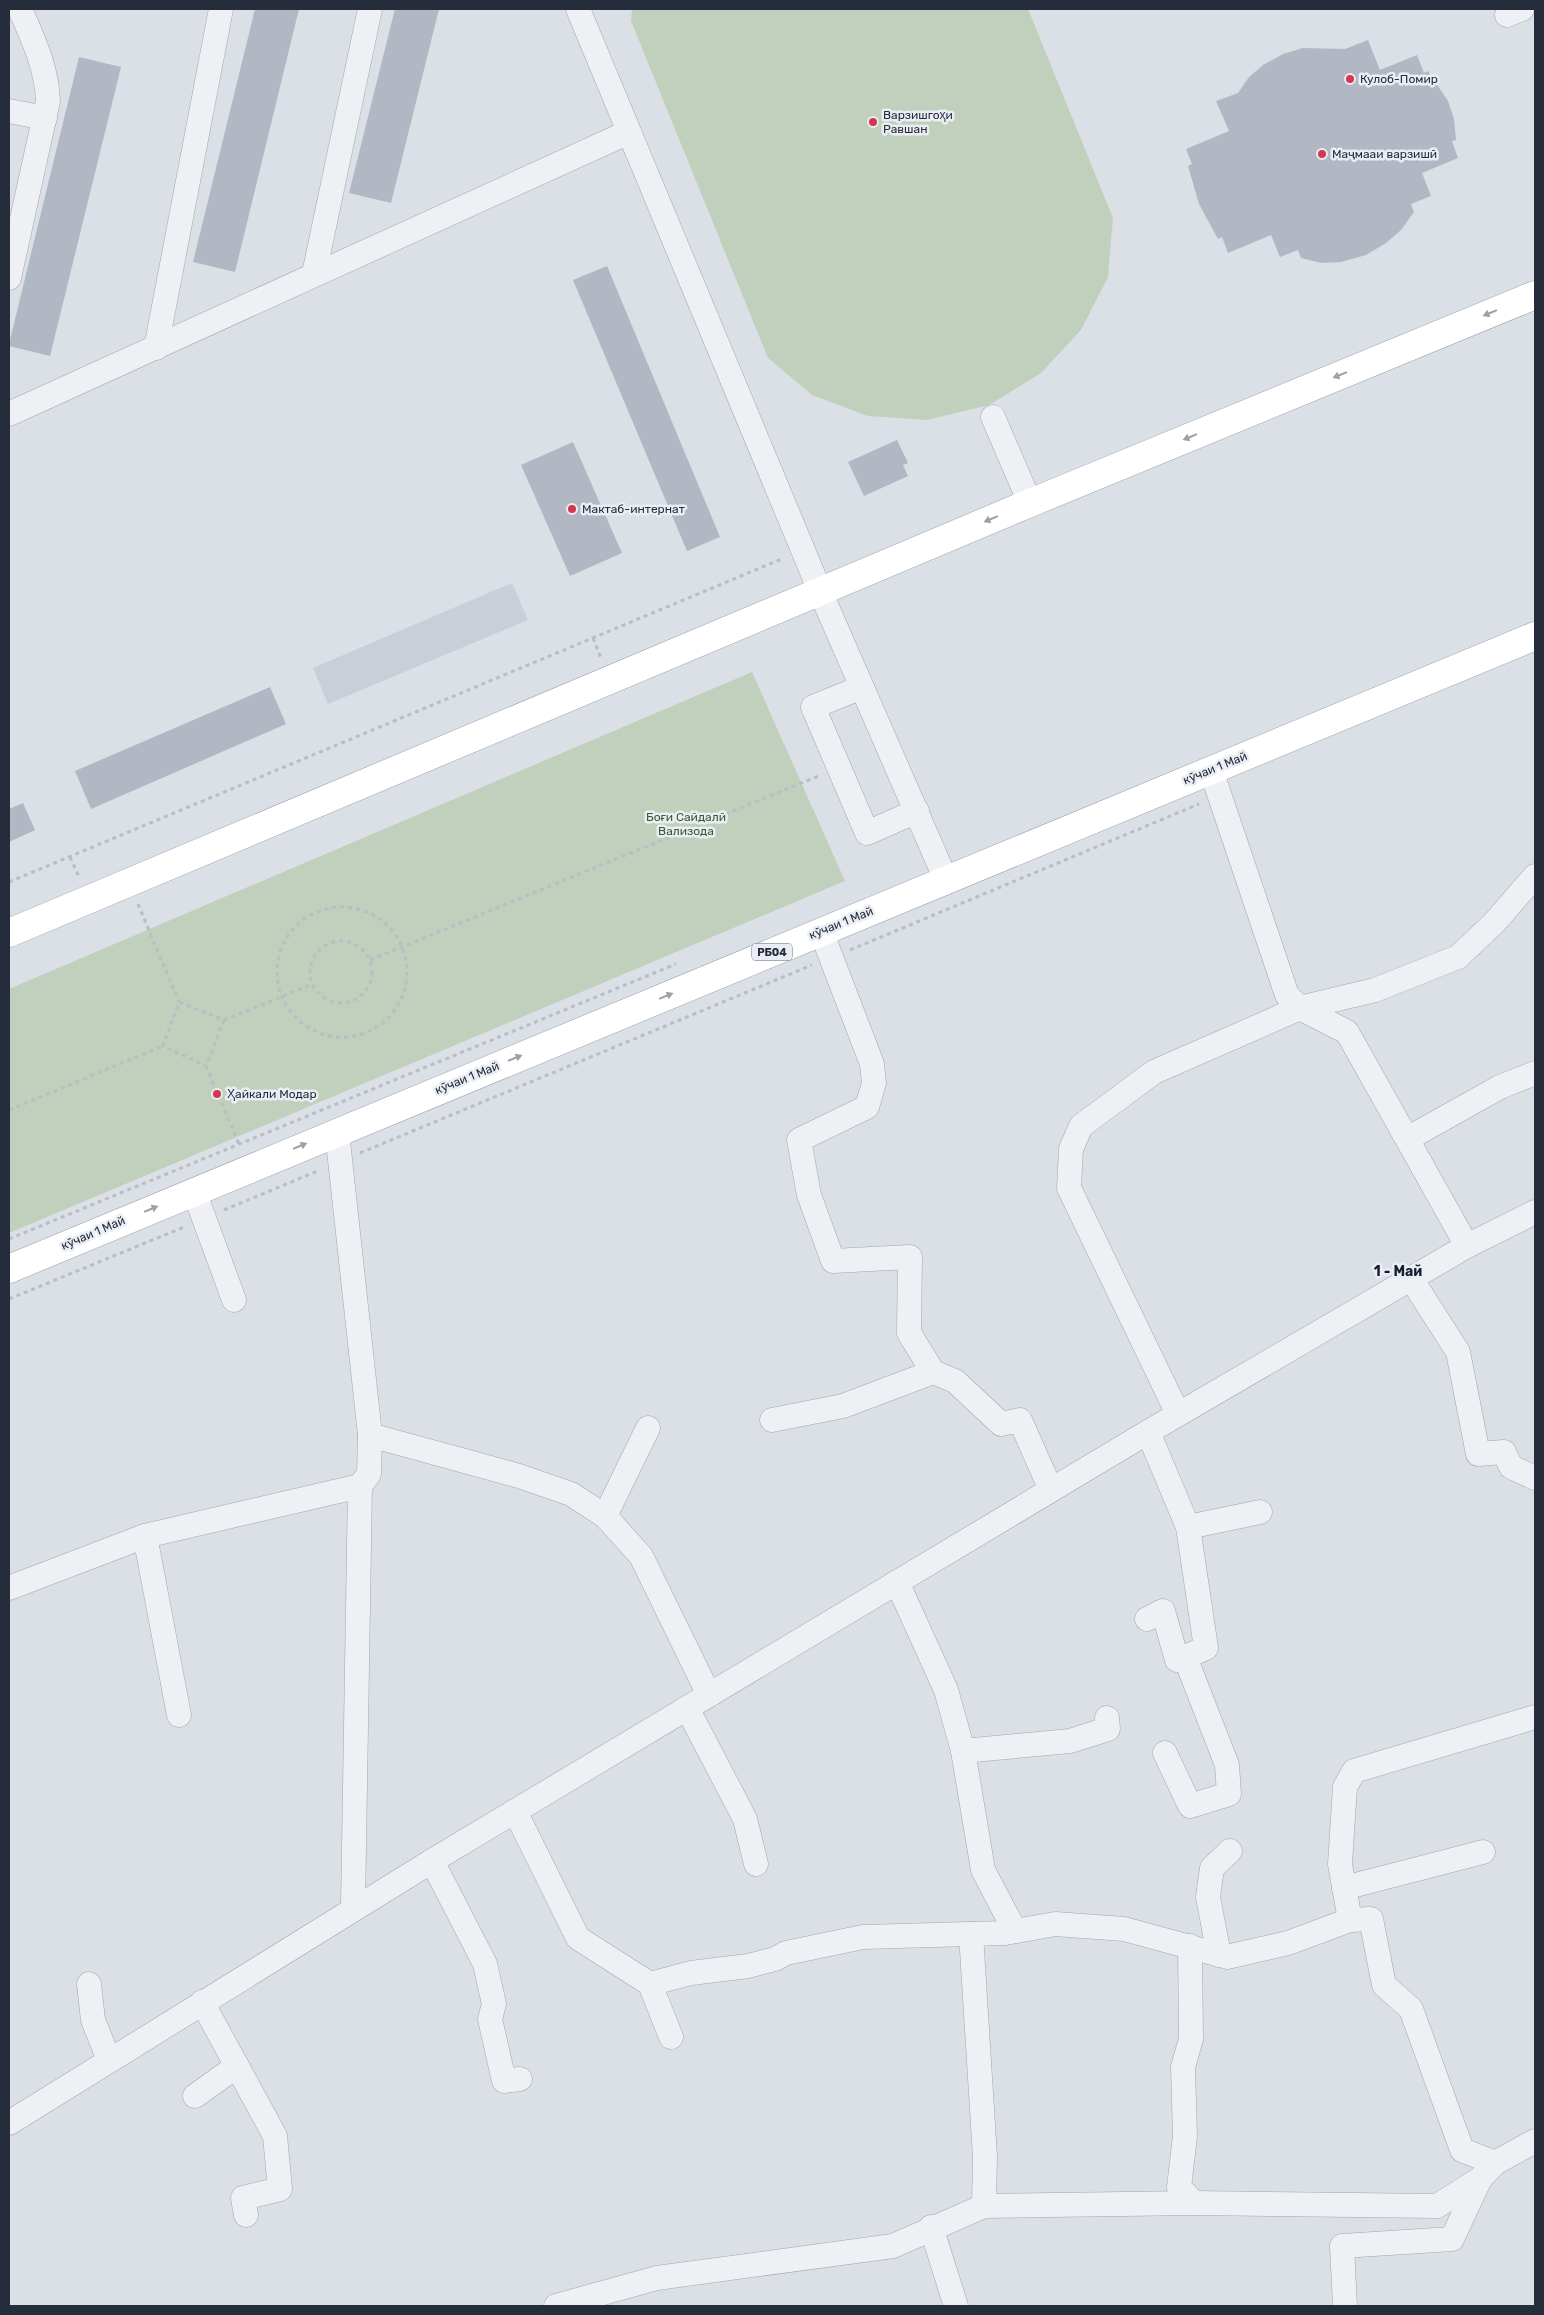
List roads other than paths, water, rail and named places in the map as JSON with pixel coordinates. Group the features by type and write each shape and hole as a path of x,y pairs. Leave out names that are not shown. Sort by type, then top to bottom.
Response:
{"main road":[{"path":"9,933 1030,503 1535,295"},
{"name":"кӯчаи 1 Май","path":"9,1269 194,1191 244,1156 337,1132 1535,636"}],"street":[{"path":"9,278 48,102 48,81 20,9"},
{"path":"156,348 222,9"},
{"path":"314,274 370,9"},
{"path":"578,9 820,591 946,880"},
{"path":"9,111 45,118"},
{"path":"9,414 629,132"},
{"path":"993,417 1030,503"},
{"path":"862,687 813,707 867,832 917,811"},
{"path":"1211,770 1287,995 1300,1008 1347,1032 1468,1246"},
{"path":"1178,1414 1069,1188 1070,1149 1081,1126 1154,1072 1300,1008 1375,990 1458,957 1494,924 1535,876"},
{"path":"821,931 872,1064 874,1083 867,1107 799,1140 809,1195 834,1261 910,1258 909,1333 933,1372 955,1381 1001,1424 1020,1420 1051,1490"},
{"path":"1407,1139 1500,1087 1535,1073"},
{"path":"337,1132 370,1435 369,1474 360,1486 353,1908"},
{"path":"194,1191 234,1300"},
{"path":"9,2122 353,1908 1178,1414 1468,1246 1535,1212"},
{"path":"1412,1280 1458,1352 1478,1454 1504,1452 1511,1468 1535,1478"},
{"path":"772,1420 843,1406 933,1372"},
{"path":"605,1516 648,1428"},
{"path":"1147,1619 1163,1611 1177,1660 1206,1648 1188,1527 1148,1432"},
{"path":"370,1435 519,1476 571,1494 605,1516 641,1556 709,1695"},
{"path":"9,1588 146,1536 360,1486"},
{"path":"1188,1527 1260,1512"},
{"path":"146,1536 179,1715"},
{"path":"897,1582 946,1690 963,1751 983,1870 1015,1931"},
{"path":"1165,1752 1190,1806 1229,1794 1227,1765 1185,1657"},
{"path":"687,1708 745,1818 756,1864"},
{"path":"1350,1920 1340,1864 1345,1787 1354,1771 1535,1717"},
{"path":"963,1751 1070,1741 1108,1729 1107,1718"},
{"path":"515,1811 578,1938 650,1984 670,2037"},
{"path":"1219,1955 1208,1896 1212,1868 1230,1851"},
{"path":"1344,1888 1483,1852"},
{"path":"432,1861 485,1964 494,2004 490,2019 504,2081 520,2079"},
{"path":"650,1984 691,1973 748,1966 774,1959 786,1953 863,1937 971,1934 1015,1931 1056,1924 1124,1929 1227,1957 1288,1943 1350,1920 1370,1919 1384,1985 1411,2009 1462,2150 1487,2171"},
{"path":"971,1934 985,2157 984,2206"},
{"path":"1190,1946 1191,2039 1183,2067 1185,2136 1179,2187 1194,2203"},
{"path":"88,1984 93,2020 109,2060"},
{"path":"202,2002 275,2136 280,2189 243,2198 246,2215"},
{"path":"195,2096 237,2066"},
{"path":"556,2306 657,2278 893,2246 931,2227 984,2206 1194,2203 1437,2206 1487,2171 1535,2141"},
{"path":"1345,2306 1342,2246 1452,2239 1487,2171"},
{"path":"931,2227 956,2306"}],"place":[{"name":"Кулоб-Помир","path":"1350,79"},
{"name":"Варзишгоҳи Равшан","path":"873,122"},
{"name":"Маҷмааи варзишӣ","path":"1322,154"},
{"name":"Мактаб-интернат","path":"572,509"},
{"name":"Ҳайкали Модар","path":"217,1094"}],"district":[{"name":"1 - Май","path":"1398,1271"}],"park label":[{"name":"Боғи Сайдалӣ Вализода","path":"686,824"}]}
